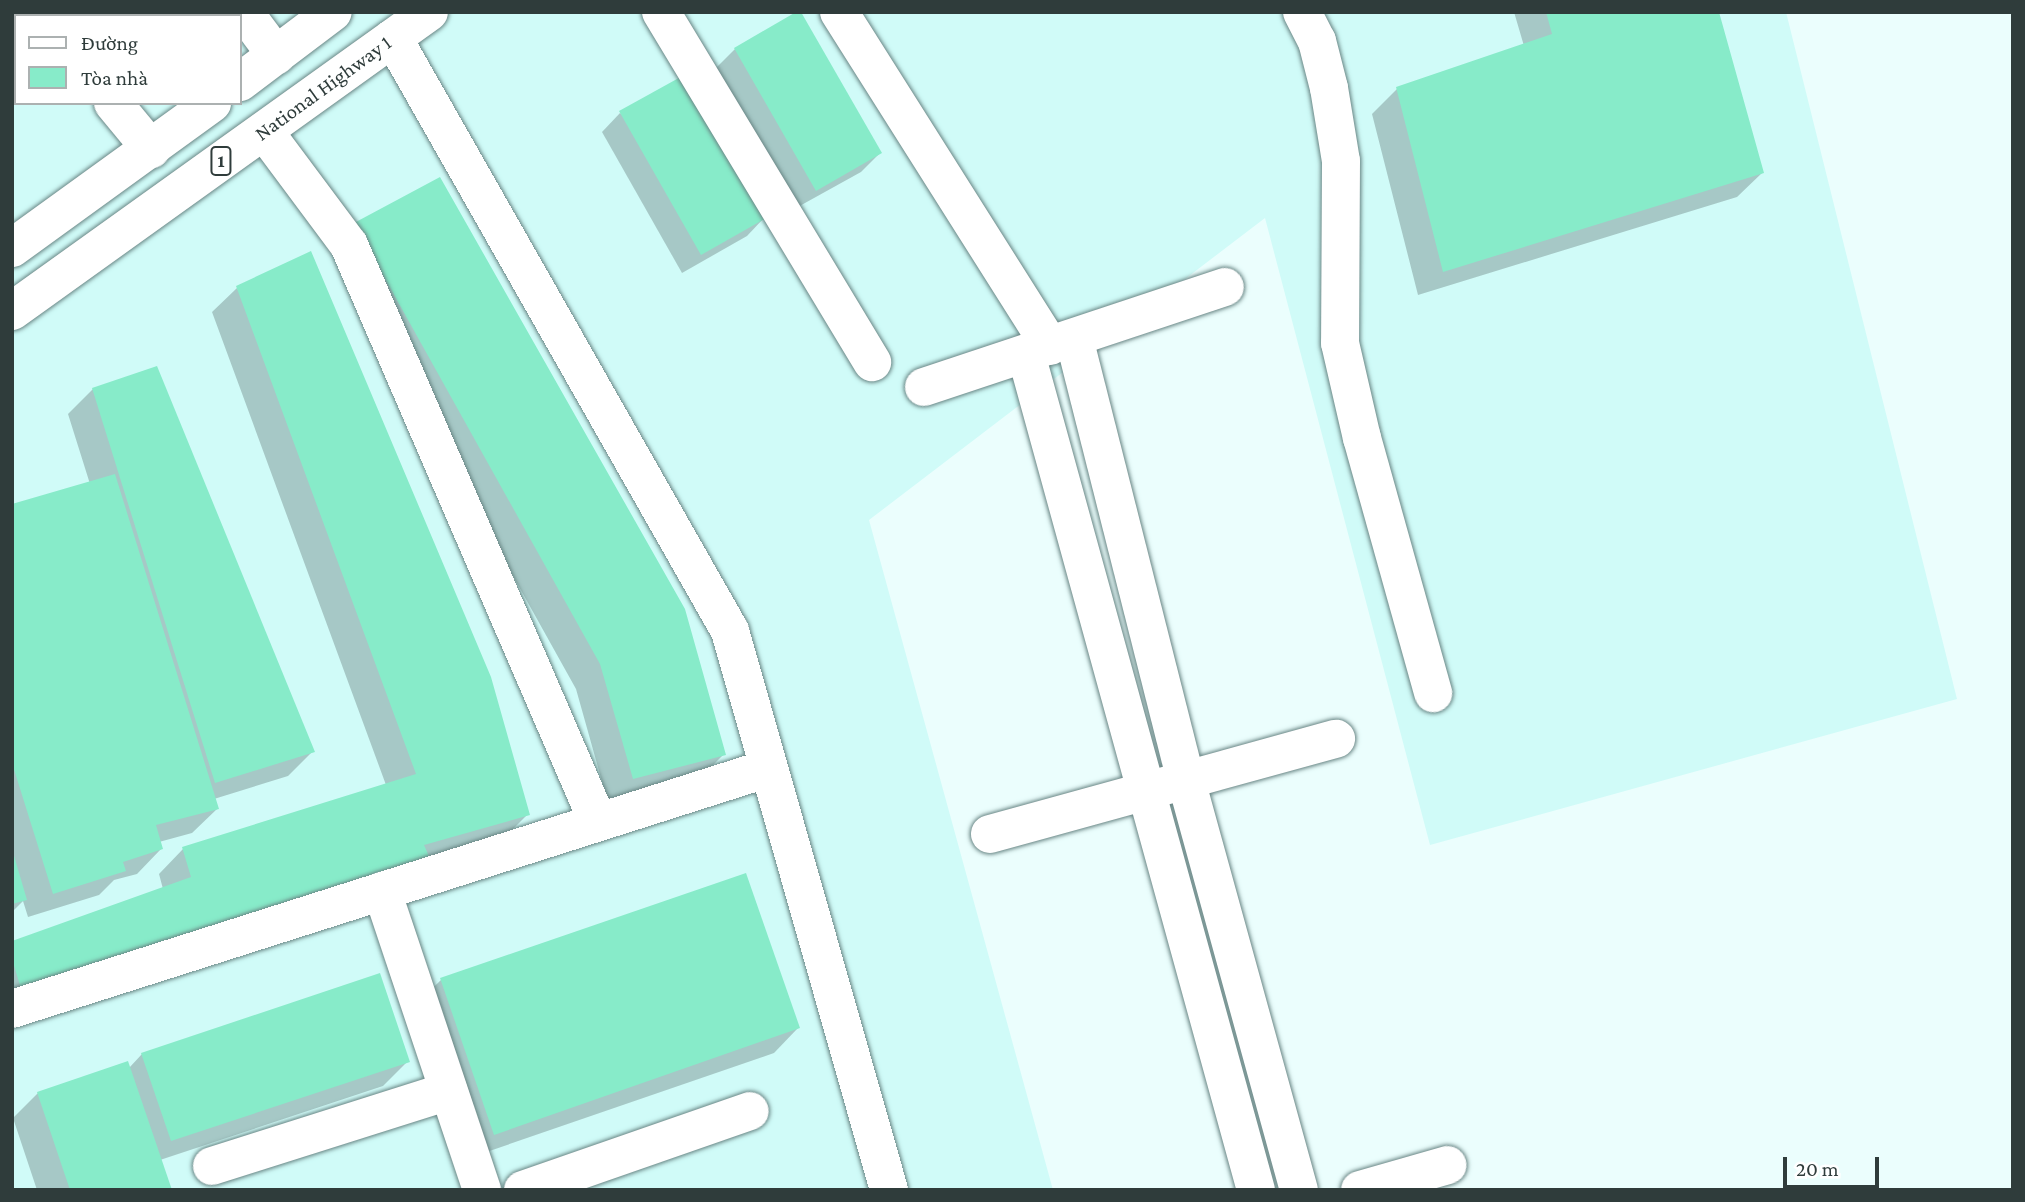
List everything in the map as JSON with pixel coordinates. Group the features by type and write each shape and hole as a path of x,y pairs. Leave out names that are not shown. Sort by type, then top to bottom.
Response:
{"main road":[{"path":"244,12 276,55"},
{"path":"242,80 333,12"},
{"name":"National Highway 1","path":"12,311 429,12"},
{"path":"661,12 872,362"},
{"path":"839,12 1050,346 1186,780 1298,1190"},
{"path":"1302,12 1317,41 1341,161 1340,343 1362,438 1433,693"},
{"path":"393,38 730,631 889,1190"},
{"path":"115,105 151,149"},
{"path":"12,248 209,105"},
{"path":"264,131 349,245 597,822"},
{"path":"924,387 1225,287"},
{"path":"1050,346 1146,791 1256,1190"},
{"path":"990,834 1336,739"},
{"path":"12,1009 769,768"},
{"path":"382,891 482,1190"},
{"path":"212,1166 449,1091"},
{"path":"523,1190 750,1111"},
{"path":"1360,1190 1448,1165"}],"shaded area":[{"path":"12,12 1786,12 1957,699 1430,845 1265,218 869,520 1053,1190 12,1190"}],"building":[{"path":"796,12 801,12 882,153 816,191 734,48"},
{"path":"1546,12 1719,12 1764,173 1443,272 1396,87 1552,34"},
{"path":"686,74 768,217 701,255 619,111"},
{"path":"440,177 685,609 726,755 633,779 600,664 354,223"},
{"path":"311,251 491,677 530,815 424,845 432,863 22,992 12,959 12,941 191,877 182,847 416,774 236,286"},
{"path":"157,366 315,752 215,783 92,388"},
{"path":"115,474 219,809 156,825 163,849 123,862 126,871 53,894 12,763 12,504"},
{"path":"12,849 27,900 12,904"},
{"path":"746,873 800,1028 494,1135 440,978"},
{"path":"380,973 410,1062 171,1141 141,1053"},
{"path":"128,1061 172,1190 70,1190 37,1092"}]}
